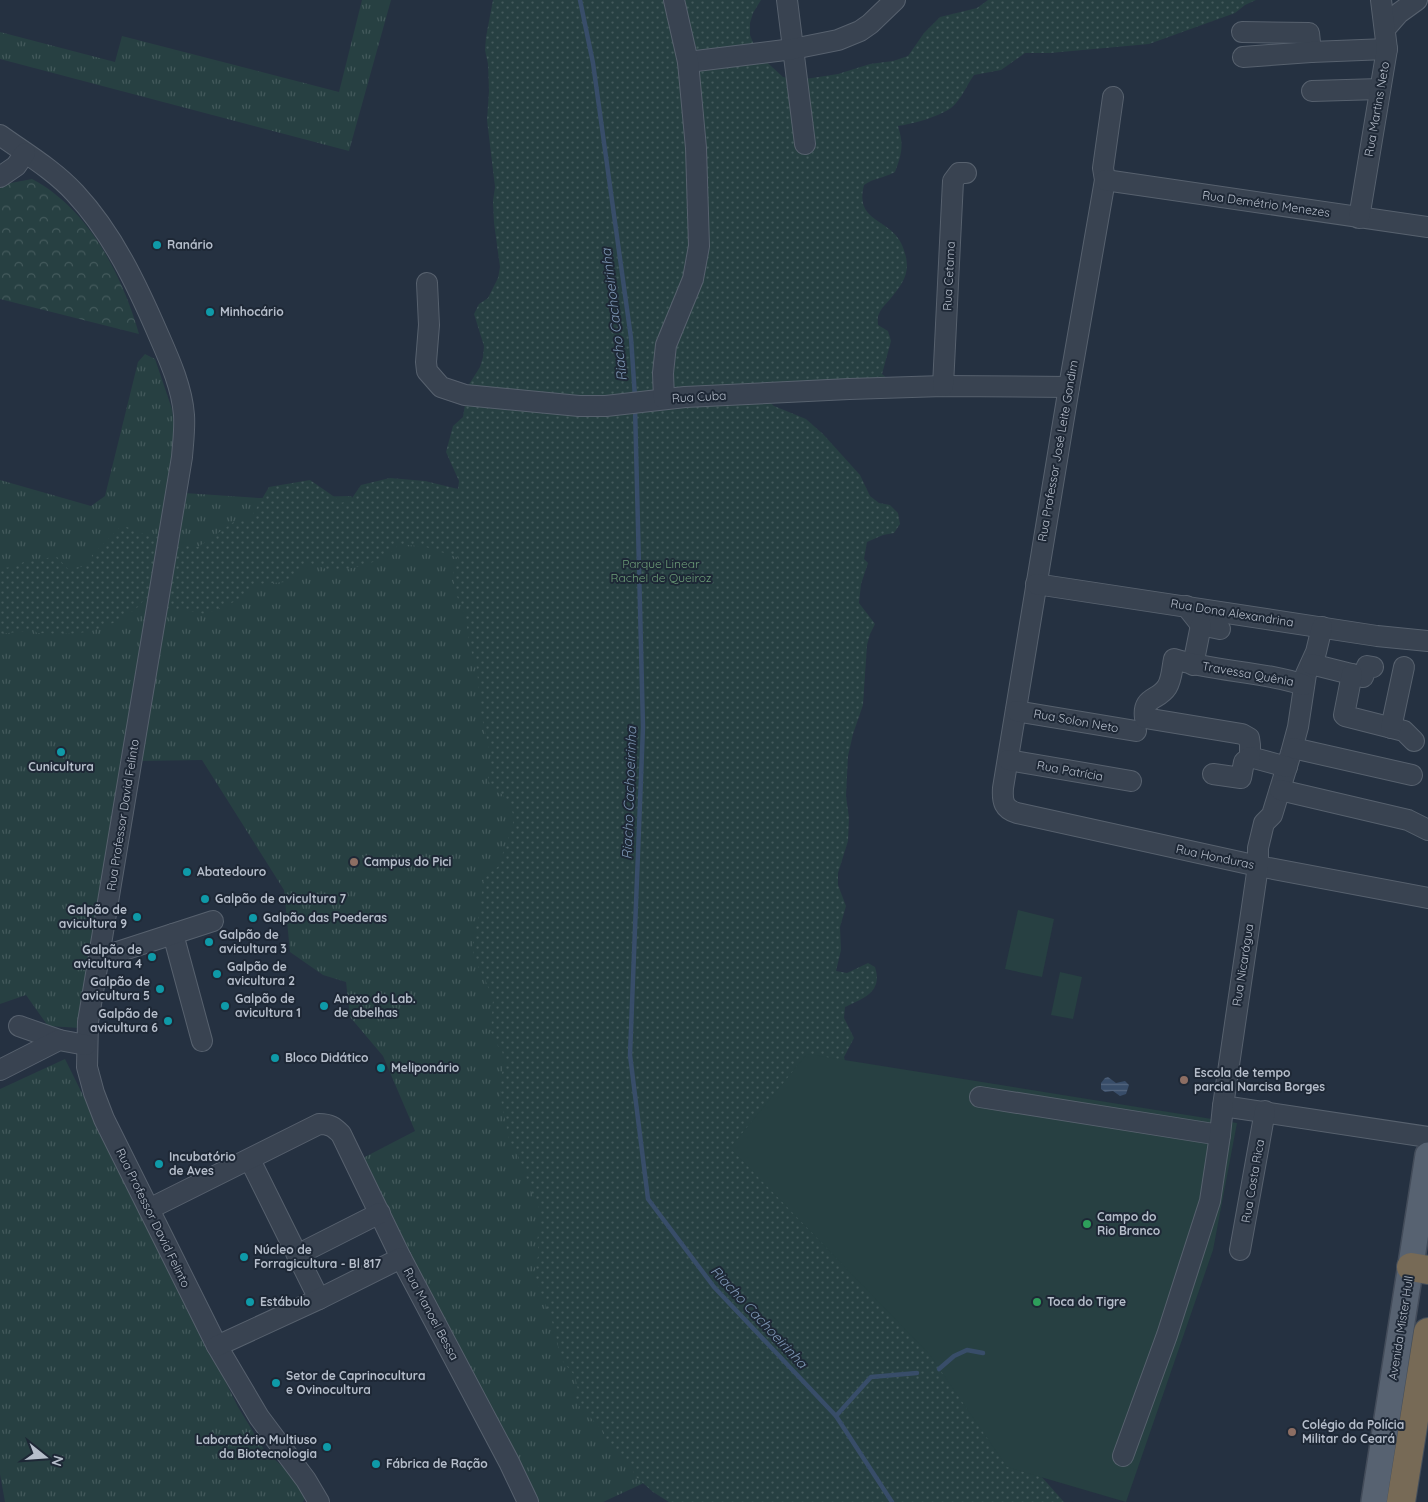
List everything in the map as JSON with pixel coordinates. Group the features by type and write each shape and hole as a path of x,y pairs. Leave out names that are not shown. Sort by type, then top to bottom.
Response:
{"highway":[{"path":"1401,1502 1428,1332"}],"main road":[{"name":"Avenida Mister Hull","path":"1374,1502 1419,1268 1428,1155"}],"street":[{"path":"660,399 666,344 693,279 699,246 696,148 688,62 674,0"},
{"path":"787,0 805,144"},
{"path":"688,62 794,49 838,40 870,24 895,0"},
{"name":"Rua Martins Neto","path":"1359,218 1380,89 1386,39 1380,0"},
{"path":"1242,57 1311,52 1386,39 1399,13 1417,0"},
{"path":"1242,32 1309,34 1311,52"},
{"path":"1312,91 1380,89"},
{"name":"Rua Professor José Leite Gondim","path":"1005,806 1002,798 1036,584 1105,180 1103,168 1113,97"},
{"name":"Rua Professor David Felinto","path":"0,135 74,191 109,236 148,309 168,356 178,385 184,415 182,457 88,1022 87,1068 104,1119 217,1346 259,1417 318,1501"},
{"path":"0,177 16,166 25,153"},
{"name":"Rua Cetama","path":"943,386 954,182 959,173 966,173"},
{"name":"Rua Demétrio Menezes","path":"1105,180 1428,227"},
{"name":"Rua Cuba","path":"427,283 429,325 427,371 441,387 465,395 579,406 617,405 684,396 849,389 943,386 1069,387"},
{"name":"Rua Dona Alexandrina","path":"1036,584 1377,636 1428,641"},
{"path":"1186,606 1211,627 1193,665"},
{"name":"Rua Nicarágua","path":"1123,1456 1167,1335 1210,1201 1258,866 1258,848 1264,823 1272,816 1293,748 1304,685 1316,652 1322,627"},
{"name":"Travessa Quênia","path":"1250,757 1250,745 1247,736 1145,718 1148,702 1160,695 1168,686 1174,659 1193,665 1287,679 1304,685"},
{"path":"1311,664 1363,677 1366,666 1373,667"},
{"path":"1391,728 1404,666"},
{"path":"1352,674 1344,715 1404,731 1414,742"},
{"name":"Rua Solon Neto","path":"1016,711 1136,732"},
{"path":"1293,748 1412,775"},
{"path":"1213,774 1241,778 1243,765 1250,757 1287,767"},
{"name":"Rua Patrícia","path":"1008,760 1131,781"},
{"path":"1280,790 1408,820 1428,830"},
{"name":"Rua Honduras","path":"1005,806 1017,814 1258,866 1428,898"},
{"path":"99,958 213,921"},
{"path":"172,934 202,1041"},
{"path":"19,1026 59,1040 86,1045"},
{"path":"0,1070 59,1040"},
{"path":"980,1096 1220,1135"},
{"path":"1223,1106 1428,1137"},
{"name":"Rua Costa Rica","path":"1240,1250 1265,1111"},
{"name":"Rua Manoel Bessa","path":"250,1160 319,1124 328,1124 342,1134 401,1258 509,1462 528,1502"},
{"path":"149,1209 250,1160 319,1300"},
{"path":"297,1255 380,1213"},
{"path":"217,1346 319,1300 401,1258"}],"green space":[{"path":"362,0 391,0 349,151 0,59 0,32 115,62 122,36 339,92"},
{"name":"Parque Linear Rachel de Queiroz","path":"493,0 761,0 753,13 750,23 750,35 754,45 759,55 783,77 799,80 838,74 870,64 893,61 908,56 924,33 940,17 977,8 988,0 1256,0 1245,5 1235,13 1149,44 1050,53 1025,53 1001,70 974,75 958,101 946,111 925,120 898,126 901,149 895,172 864,185 862,197 864,207 869,214 897,236 907,261 904,280 878,315 878,325 888,331 891,341 882,374 894,384 766,399 774,406 806,419 823,434 860,475 870,496 879,503 890,505 898,513 900,524 894,533 883,535 867,542 864,559 868,563 861,584 859,603 875,624 867,645 863,705 848,756 846,796 849,818 848,841 838,873 838,885 846,906 840,927 841,950 836,971 847,973 868,963 875,967 877,976 874,988 870,993 845,1007 844,1018 854,1038 844,1057 847,1068 1040,1475 1064,1502 669,1502 653,1492 636,1477 628,1461 621,1454 610,1448 603,1431 573,1399 578,1390 575,1376 561,1359 554,1327 534,1274 539,1252 537,1241 541,1220 540,1210 530,1189 523,1167 509,1139 500,1095 505,1062 502,1051 491,1032 493,1000 485,979 474,959 473,937 479,916 483,882 489,873 498,867 513,825 513,814 509,803 502,794 492,790 488,779 491,757 481,713 477,669 470,647 465,614 455,592 453,577 455,563 459,558 426,547 399,544 378,560 341,570 330,570 310,563 285,582 259,584 244,596 228,605 205,614 185,610 168,610 148,601 143,601 117,621 96,630 62,634 37,633 34,630 0,634 0,568 15,567 27,560 57,557 68,569 81,567 90,562 94,553 122,525 148,536 163,536 183,545 198,547 235,521 250,519 269,487 310,480 336,498 340,503 350,501 361,485 390,478 425,481 458,489 459,481 446,452 453,426 463,417 468,386 480,367 483,357 484,346 474,314 479,304 488,298 498,278 500,267 494,223 493,201 495,187 487,120 489,91 488,64 485,50"},
{"path":"32,179 52,192 70,208 100,246 113,267 123,289 139,334 0,299 0,185"},
{"path":"145,354 155,359 172,409 177,449 80,1028 48,1026 26,995 0,1004 0,480 91,506 105,496 138,362"},
{"path":"184,493 259,498 351,496 377,537 571,549 659,1476 603,1502 535,1502 361,1159 415,1131 383,1056 350,1017 346,982 323,975 290,952 284,890 202,760 138,761"},
{"path":"1018,910 1054,919 1042,977 1005,969"},
{"path":"1060,972 1082,977 1073,1019 1051,1015"},
{"name":"Toca do Tigre","path":"807,1054 1237,1123 1213,1250 1126,1502 1007,1467 930,1355 730,1148"},
{"path":"65,1059 238,1407 265,1451 298,1480 306,1495 303,1502 5,1502 0,1474 0,1089"}],"water":[{"path":"1108,1077 1116,1083 1125,1081 1129,1085 1126,1094 1120,1096 1113,1091 1105,1092 1101,1089 1101,1083"}],"waterway":[{"name":"Riacho Cachoeirinha","path":"580,0 593,63 631,338 635,397"},
{"name":"Riacho Cachoeirinha","path":"635,407 643,727 630,1055 648,1199 714,1287 836,1416 892,1502"},
{"path":"939,1369 954,1356 967,1350 983,1353"},
{"path":"836,1416 871,1377 917,1373"}],"place":[{"name":"Ranário","path":"157,245"},
{"name":"Minhocário","path":"210,312"},
{"name":"Cunicultura","path":"61,752"},
{"name":"Campus do Pici","path":"354,862"},
{"name":"Abatedouro","path":"187,872"},
{"name":"Galpão de avicultura 7","path":"205,899"},
{"name":"Galpão de avicultura 9","path":"137,917"},
{"name":"Galpão das Poederas","path":"253,918"},
{"name":"Galpão de avicultura 3","path":"209,942"},
{"name":"Galpão de avicultura 4","path":"152,957"},
{"name":"Galpão de avicultura 2","path":"217,974"},
{"name":"Galpão de avicultura 5","path":"160,989"},
{"name":"Galpão de avicultura 1","path":"225,1006"},
{"name":"Anexo do Lab. de abelhas","path":"324,1006"},
{"name":"Galpão de avicultura 6","path":"168,1021"},
{"name":"Bloco Didático","path":"275,1058"},
{"name":"Meliponário","path":"381,1068"},
{"name":"Escola de tempo parcial Narcisa Borges","path":"1184,1080"},
{"name":"Incubatório de Aves","path":"159,1164"},
{"name":"Campo do Rio Branco","path":"1087,1224"},
{"name":"Núcleo de Forragicultura - Bl 817","path":"244,1257"},
{"name":"Estábulo","path":"250,1302"},
{"name":"Toca do Tigre","path":"1037,1302"},
{"name":"Setor de Caprinocultura e Ovinocultura","path":"276,1383"},
{"name":"Colégio da Polícia Militar do Ceará","path":"1292,1432"},
{"name":"Laboratório Multiuso da Biotecnologia","path":"327,1447"},
{"name":"Fábrica de Ração","path":"376,1464"}]}
